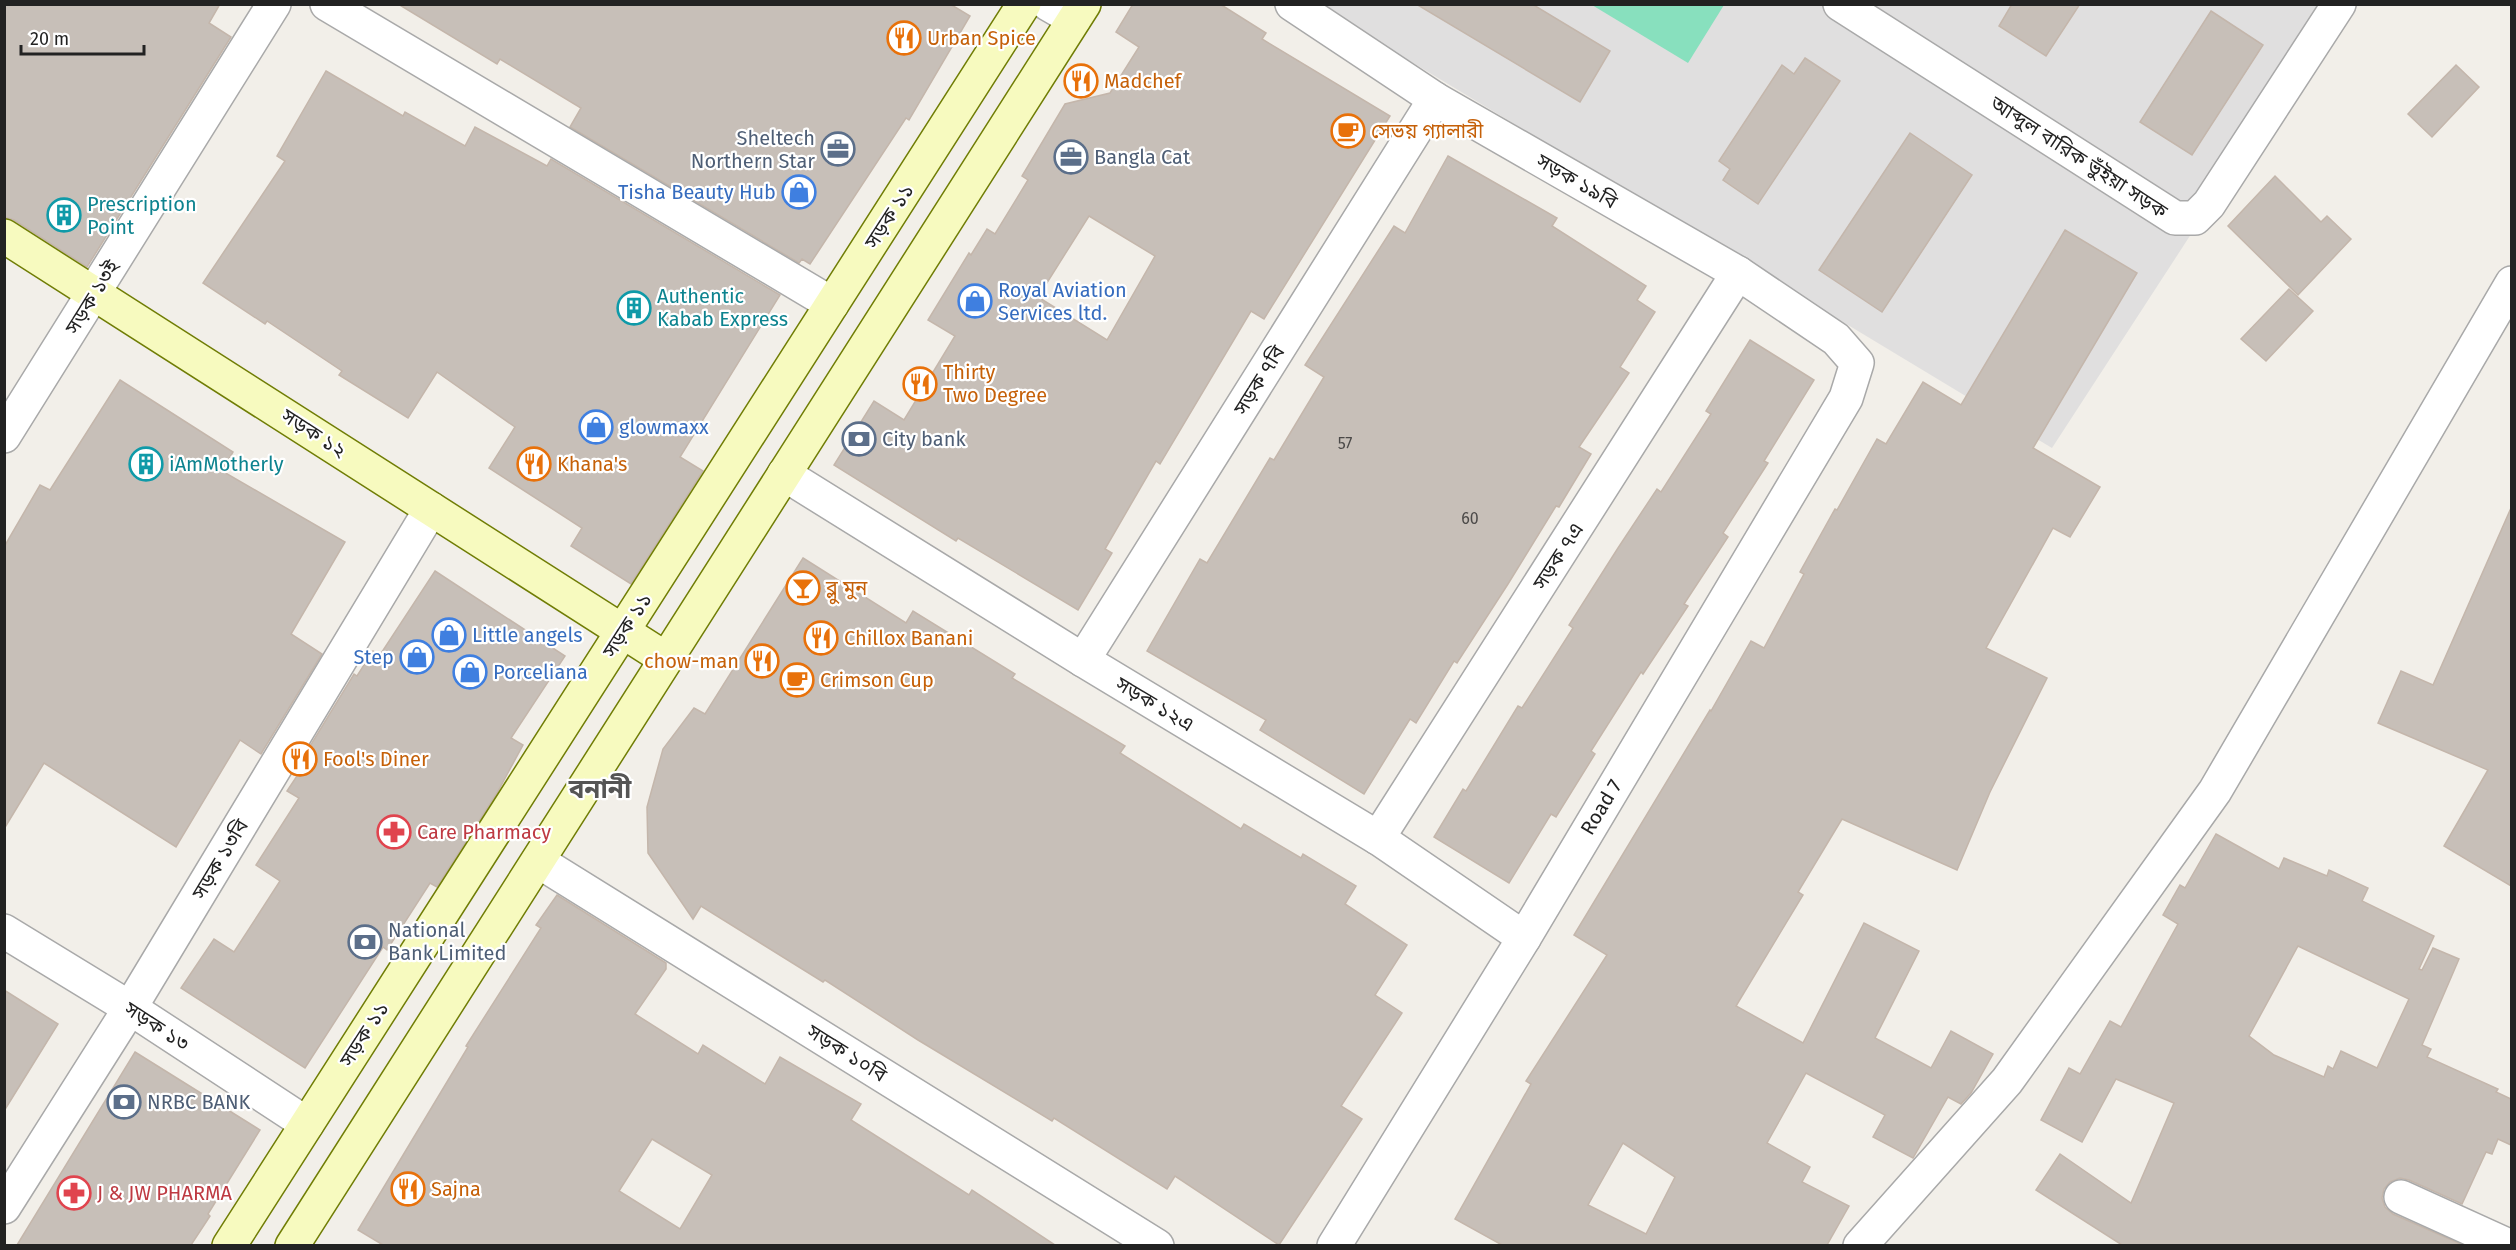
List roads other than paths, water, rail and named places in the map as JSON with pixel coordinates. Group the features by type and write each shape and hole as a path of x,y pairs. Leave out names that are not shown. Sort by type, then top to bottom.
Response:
{"main road":[{"name":"সড়ক ১১","path":"229,1245 1024,4"},
{"path":"296,1244 784,474 1069,9"},
{"name":"সড়ক ১২","path":"4,236 666,659"}],"street":[{"name":"সড়ক ১৩ই","path":"4,436 274,4"},
{"path":"327,4 832,304"},
{"name":"সড়ক ১৯বি","path":"1292,4 1435,99 1738,273 1836,339 1857,363"},
{"name":"আব্দুল বারিক ভুঁইয়া সড়ক","path":"1840,4 2175,218 2195,218 2209,204 2339,4"},
{"name":"সড়ক ৭বি","path":"1083,660 1435,99"},
{"name":"সড়ক ৭এ","path":"1378,838 1738,273"},
{"path":"1860,1245 2007,1082 2215,791 2511,283"},
{"name":"Road 7","path":"1334,1245 1524,938 1846,398 1857,363"},
{"name":"সড়ক ১২এ","path":"784,474 1083,660 1378,838 1524,938"},
{"name":"সড়ক ১৩বি","path":"4,1207 130,1008 431,508"},
{"name":"সড়ক ১০বি","path":"538,861 1157,1245"},
{"name":"সড়ক ১৩","path":"4,931 130,1008 307,1124"},
{"path":"2401,1197 2509,1245"}],"place":[{"name":"Urban Spice","path":"904,38"},
{"name":"Madchef","path":"1081,81"},
{"name":"সেভয় গ্যালারী","path":"1348,131"},
{"name":"Sheltech Northern Star","path":"838,149"},
{"name":"Bangla Cat","path":"1071,157"},
{"name":"Tisha Beauty Hub","path":"799,192"},
{"name":"Prescription Point","path":"64,215"},
{"name":"Royal Aviation Services ltd.","path":"975,301"},
{"name":"Authentic Kabab Express","path":"634,308"},
{"name":"Thirty Two Degree","path":"920,384"},
{"name":"glowmaxx","path":"596,427"},
{"name":"City bank","path":"859,439"},
{"name":"iAmMotherly","path":"146,464"},
{"name":"Khana's","path":"534,464"},
{"name":"ব্লু মুন","path":"803,588"},
{"name":"Little angels","path":"449,635"},
{"name":"Chillox Banani","path":"821,638"},
{"name":"Step","path":"417,657"},
{"name":"chow-man","path":"762,661"},
{"name":"Porceliana","path":"470,672"},
{"name":"Crimson Cup","path":"797,680"},
{"name":"Fool's Diner","path":"300,759"},
{"name":"Care Pharmacy","path":"394,832"},
{"name":"National Bank Limited","path":"365,942"},
{"name":"NRBC BANK","path":"124,1102"},
{"name":"Sajna","path":"408,1189"},
{"name":"J & JW PHARMA","path":"74,1193"}],"district":[{"name":"বনানী","path":"600,789"}]}
